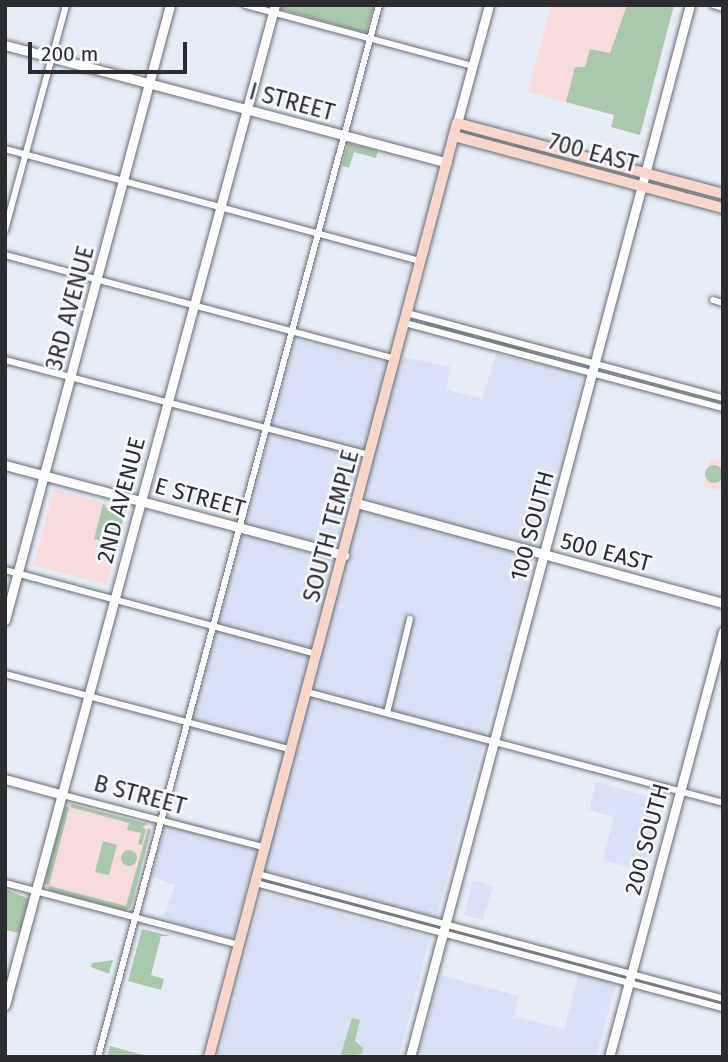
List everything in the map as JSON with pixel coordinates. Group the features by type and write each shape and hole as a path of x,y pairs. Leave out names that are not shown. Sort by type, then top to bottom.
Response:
{"main road":[{"name":"700 EAST","path":"457,123 723,194"},
{"name":"SOUTH TEMPLE","path":"209,1057 457,123"},
{"name":"700 EAST","path":"454,136 723,208"}],"street":[{"path":"5,230 66,5"},
{"name":"3RD AVENUE","path":"5,620 170,5"},
{"path":"245,5 274,9 370,39 472,66"},
{"path":"98,1057 379,5"},
{"name":"SOUTH TEMPLE","path":"457,123 489,5"},
{"name":"100 SOUTH","path":"410,1057 690,5"},
{"path":"713,5 723,8"},
{"name":"2ND AVENUE","path":"5,1005 274,9"},
{"name":"I STREET","path":"5,45 447,163"},
{"path":"5,149 421,261"},
{"path":"5,255 395,359"},
{"path":"713,300 723,303"},
{"path":"406,318 477,331 532,346 635,384 723,408"},
{"path":"406,318 529,356 638,374 723,398"},
{"path":"475,341 477,331"},
{"path":"529,356 532,346"},
{"path":"5,360 370,455"},
{"path":"635,384 638,374"},
{"path":"656,390 659,380"},
{"path":"693,400 696,390"},
{"path":"708,404 711,395"},
{"name":"E STREET","path":"5,465 344,555"},
{"name":"500 EAST","path":"357,503 723,603"},
{"path":"5,570 317,654"},
{"path":"387,713 410,619"},
{"name":"200 SOUTH","path":"609,1057 723,631"},
{"path":"5,674 292,750"},
{"path":"307,692 723,803"},
{"name":"B STREET","path":"5,779 266,848"},
{"path":"257,878 629,978 723,999"},
{"path":"5,883 239,945"},
{"path":"629,978 723,1008"}],"shaded area":[{"path":"551,5 674,5 640,135 611,127 614,115 528,92"},
{"path":"300,341 401,368 403,357 451,367 446,389 482,399 496,354 583,375 436,919 252,868 233,939 163,921 175,885 152,877 167,816 253,841 260,837 280,760 277,753 190,730 294,344"},
{"path":"710,458 723,462 723,491 703,486"},
{"path":"54,489 126,509 107,585 34,565"},
{"path":"596,782 658,799 644,871 603,860 614,817 589,810"},
{"path":"68,802 151,826 130,911 45,888"},
{"path":"473,880 493,886 483,920 464,915"},
{"path":"262,893 430,938 399,1057 218,1057"},
{"path":"579,973 616,985 596,1057 418,1057 440,975 519,996 514,1016 564,1029"}],"green space":[{"path":"281,5 374,5 366,33 280,9"},
{"path":"627,5 674,5 640,135 611,127 614,115 566,102 575,67 585,67 590,49 610,53"},
{"path":"348,143 378,151 376,158 354,152 349,168 342,166"},
{"path":"427,321 473,333 474,337 425,326"},
{"path":"482,336 527,348 527,352 480,341"},
{"path":"710,465 718,465 723,474 721,481 710,483 705,478 705,470"},
{"path":"103,504 125,513 116,545 94,539"},
{"path":"71,804 148,824 142,827 146,829 142,845 138,844 141,833 127,830 129,823 70,807"},
{"path":"65,806 69,808 49,885 44,884"},
{"path":"148,828 151,830 131,907 125,911 48,890 49,886 126,906"},
{"path":"103,841 117,845 109,875 95,872"},
{"path":"126,850 132,850 137,858 135,864 126,866 121,861 121,855"},
{"path":"5,889 29,899 20,933 5,930"},
{"path":"142,929 170,936 161,936 151,975 164,979 161,990 128,981"},
{"path":"113,960 109,974 91,967 92,963"},
{"path":"352,1018 360,1020 355,1041 363,1048 362,1054 340,1057"},
{"path":"110,1046 151,1057 107,1057"}]}
